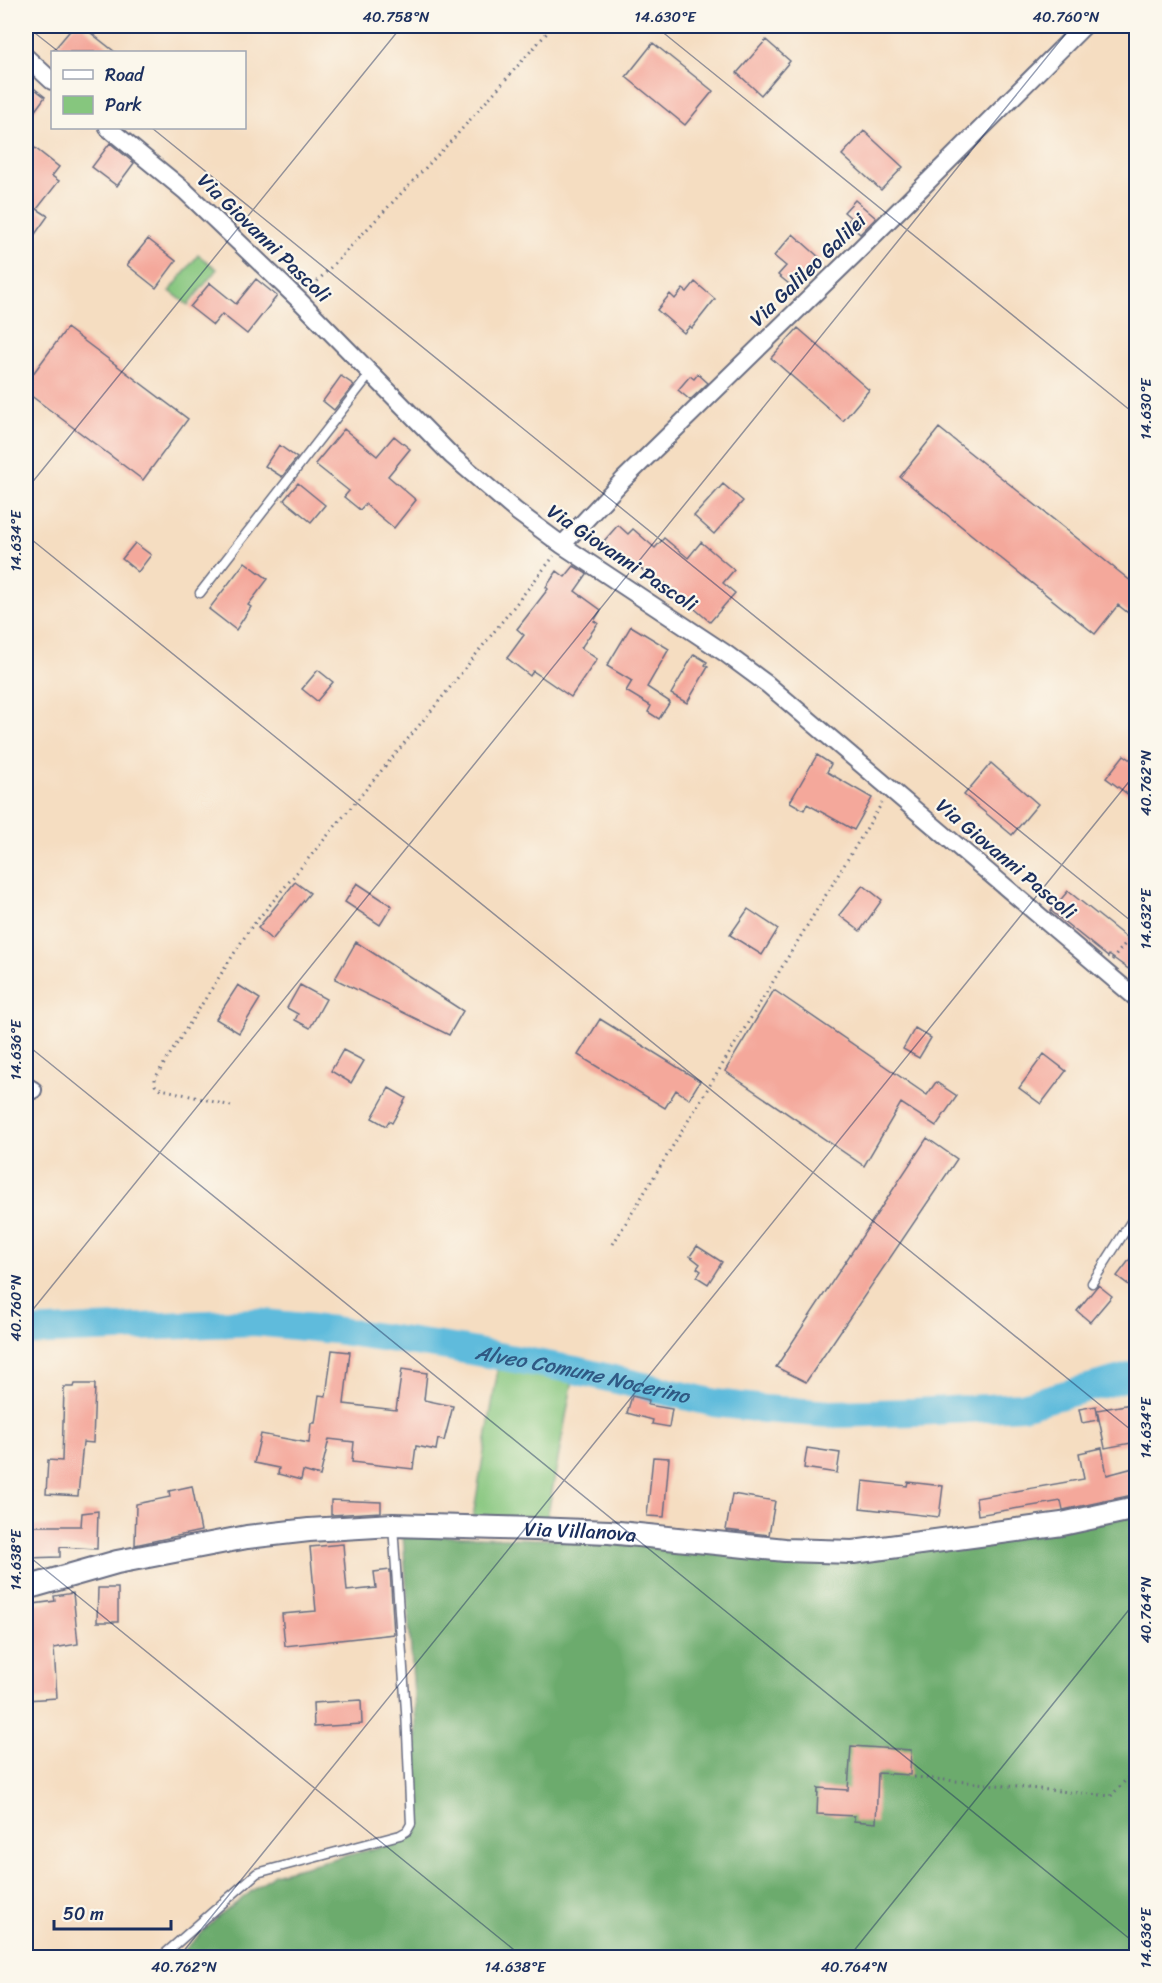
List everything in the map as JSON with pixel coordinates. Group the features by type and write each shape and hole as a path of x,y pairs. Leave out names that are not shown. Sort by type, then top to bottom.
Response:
{"main road":[{"name":"Via Villanova","path":"26,1588 117,1562 247,1537 309,1530 393,1525 609,1532 785,1550 853,1552 1062,1524 1137,1508"}],"street":[{"name":"Via Galileo Galilei","path":"562,545 623,480 1084,26"},
{"path":"26,57 51,80"},
{"name":"Via Giovanni Pascoli","path":"109,129 184,190 299,300 452,456 516,511 562,545 725,653 767,684 1137,998"}],"lane":[{"path":"200,593 371,373"},
{"path":"1092,1283 1137,1214"},
{"path":"160,1958 257,1873 287,1863 400,1835 407,1831 411,1824 393,1525"}],"path":[{"path":"299,300 453,139 553,26"},
{"path":"231,1106 158,1088 155,1085 155,1078 249,930 440,700 562,545"},
{"path":"613,1244 891,789"},
{"path":"1103,970 1137,930"},
{"path":"914,1777 1111,1796 1137,1769"}],"green space":[{"path":"198,255 217,269 188,305 170,291"},
{"path":"499,1363 573,1379 547,1518 473,1517"},
{"path":"1136,1516 1136,1957 176,1958 218,1917 274,1874 407,1840 416,1830 416,1724 403,1535 610,1541 784,1560"}],"building":[{"path":"74,26 82,26 114,51 53,51"},
{"path":"766,40 790,61 761,95 737,73"},
{"path":"653,43 713,91 685,125 626,77"},
{"path":"26,82 45,97 26,123"},
{"path":"864,131 903,167 881,190 842,155"},
{"path":"26,141 59,167 52,176 59,181 37,209 48,216 26,247"},
{"path":"110,143 134,163 117,186 92,167"},
{"path":"855,200 876,218 860,234 847,222 851,218 844,212"},
{"path":"793,234 820,258 794,288 778,275 786,266 774,256"},
{"path":"148,239 176,261 156,288 127,265"},
{"path":"256,279 277,296 247,334 222,314 213,325 190,307 210,283 236,304"},
{"path":"695,282 715,299 692,328 690,326 684,333 657,310 670,294 675,299 683,289 687,292"},
{"path":"67,328 188,419 143,480 26,392 26,383"},
{"path":"798,328 869,390 843,421 771,358"},
{"path":"698,374 708,383 690,400 678,390 690,376 694,379"},
{"path":"341,376 354,385 334,410 323,401"},
{"path":"939,428 1137,586 1137,620 1118,605 1095,634 900,477"},
{"path":"344,429 377,456 394,436 410,449 388,476 416,500 394,528 365,504 360,510 344,497 349,491 315,464"},
{"path":"279,445 297,458 282,477 265,466"},
{"path":"298,483 325,505 311,522 284,500"},
{"path":"723,484 743,501 714,534 694,516"},
{"path":"618,525 628,534 633,529 655,548 664,538 688,558 701,542 734,570 723,583 735,593 710,622 665,583 662,587 639,567 635,571 603,542"},
{"path":"135,543 151,555 138,572 122,559"},
{"path":"245,562 268,579 248,605 251,607 236,630 209,609"},
{"path":"574,566 587,574 575,591 601,610 594,621 598,623 581,648 597,659 571,697 533,671 530,676 507,658 524,635 517,629 548,589 546,587 557,571 565,577"},
{"path":"631,626 669,649 647,687 670,702 659,719 648,712 651,706 626,691 632,681 607,666"},
{"path":"694,654 707,662 705,665 708,667 687,703 671,694"},
{"path":"318,670 333,682 317,701 302,689"},
{"path":"817,755 831,764 827,772 872,798 854,830 807,804 804,810 790,802"},
{"path":"1124,755 1137,764 1137,801 1106,778"},
{"path":"991,763 1038,804 1012,835 964,795"},
{"path":"295,882 310,893 272,940 258,928"},
{"path":"357,883 392,906 380,925 345,902"},
{"path":"863,885 882,900 860,931 839,915"},
{"path":"1068,891 1137,946 1137,975 1109,955 1108,957 1051,911"},
{"path":"748,909 778,929 762,955 730,935"},
{"path":"356,942 463,1011 449,1035 335,979"},
{"path":"238,985 260,999 239,1033 216,1019"},
{"path":"300,985 326,999 310,1028 295,1020 298,1014 287,1008"},
{"path":"774,990 927,1095 936,1082 957,1096 936,1126 901,1103 864,1166 725,1071"},
{"path":"600,1019 700,1081 689,1099 676,1090 665,1108 578,1055"},
{"path":"915,1028 931,1038 919,1058 903,1049"},
{"path":"343,1050 364,1061 351,1083 331,1071"},
{"path":"1044,1054 1066,1071 1041,1104 1019,1088"},
{"path":"389,1088 406,1098 392,1123 389,1121 386,1126 372,1118"},
{"path":"927,1138 957,1159 806,1382 776,1367"},
{"path":"697,1246 722,1262 708,1284 697,1277 701,1271 697,1268 700,1264 690,1256"},
{"path":"1137,1250 1137,1291 1117,1276"},
{"path":"1098,1285 1112,1296 1090,1322 1077,1311"},
{"path":"332,1350 350,1352 344,1404 396,1410 402,1369 427,1373 424,1400 453,1406 444,1441 438,1439 436,1450 416,1446 413,1469 352,1462 354,1442 329,1439 320,1476 303,1471 301,1480 278,1474 279,1468 254,1463 261,1434 309,1443 311,1423 315,1423 319,1395 326,1396"},
{"path":"75,1384 95,1384 93,1443 83,1442 78,1496 46,1494 48,1460 62,1461 64,1387 74,1387"},
{"path":"632,1396 649,1400 648,1405 672,1409 669,1427 652,1424 653,1420 627,1413"},
{"path":"1137,1403 1137,1442 1105,1448 1097,1410"},
{"path":"1096,1406 1098,1420 1082,1423 1079,1409"},
{"path":"807,1448 840,1453 837,1473 804,1468"},
{"path":"1102,1448 1107,1475 1137,1467 1137,1494 1063,1510 1061,1501 978,1515 976,1498 1084,1479 1079,1453"},
{"path":"653,1457 669,1458 664,1517 647,1516"},
{"path":"863,1481 907,1486 908,1482 943,1486 939,1517 860,1508"},
{"path":"192,1486 201,1531 135,1545 136,1504 170,1497 169,1491"},
{"path":"732,1494 775,1501 769,1535 726,1530"},
{"path":"331,1500 381,1502 381,1512 331,1515"},
{"path":"98,1511 97,1549 60,1547 60,1557 26,1558 26,1526 81,1526 82,1513"},
{"path":"343,1544 347,1591 376,1588 374,1572 390,1570 394,1634 285,1646 282,1614 316,1611 310,1547"},
{"path":"98,1588 118,1588 118,1622 97,1622"},
{"path":"73,1593 78,1644 54,1648 57,1698 26,1700 26,1605 55,1601 54,1596"},
{"path":"361,1700 362,1724 314,1727 313,1703"},
{"path":"851,1746 911,1750 910,1775 878,1773 876,1823 854,1821 854,1816 817,1814 818,1788 848,1790"}],"waterway":[{"name":"Alveo Comune Nocerino","path":"26,1332 255,1322 334,1330 454,1348 575,1370 715,1403 830,1414 1022,1406 1136,1375"}]}
